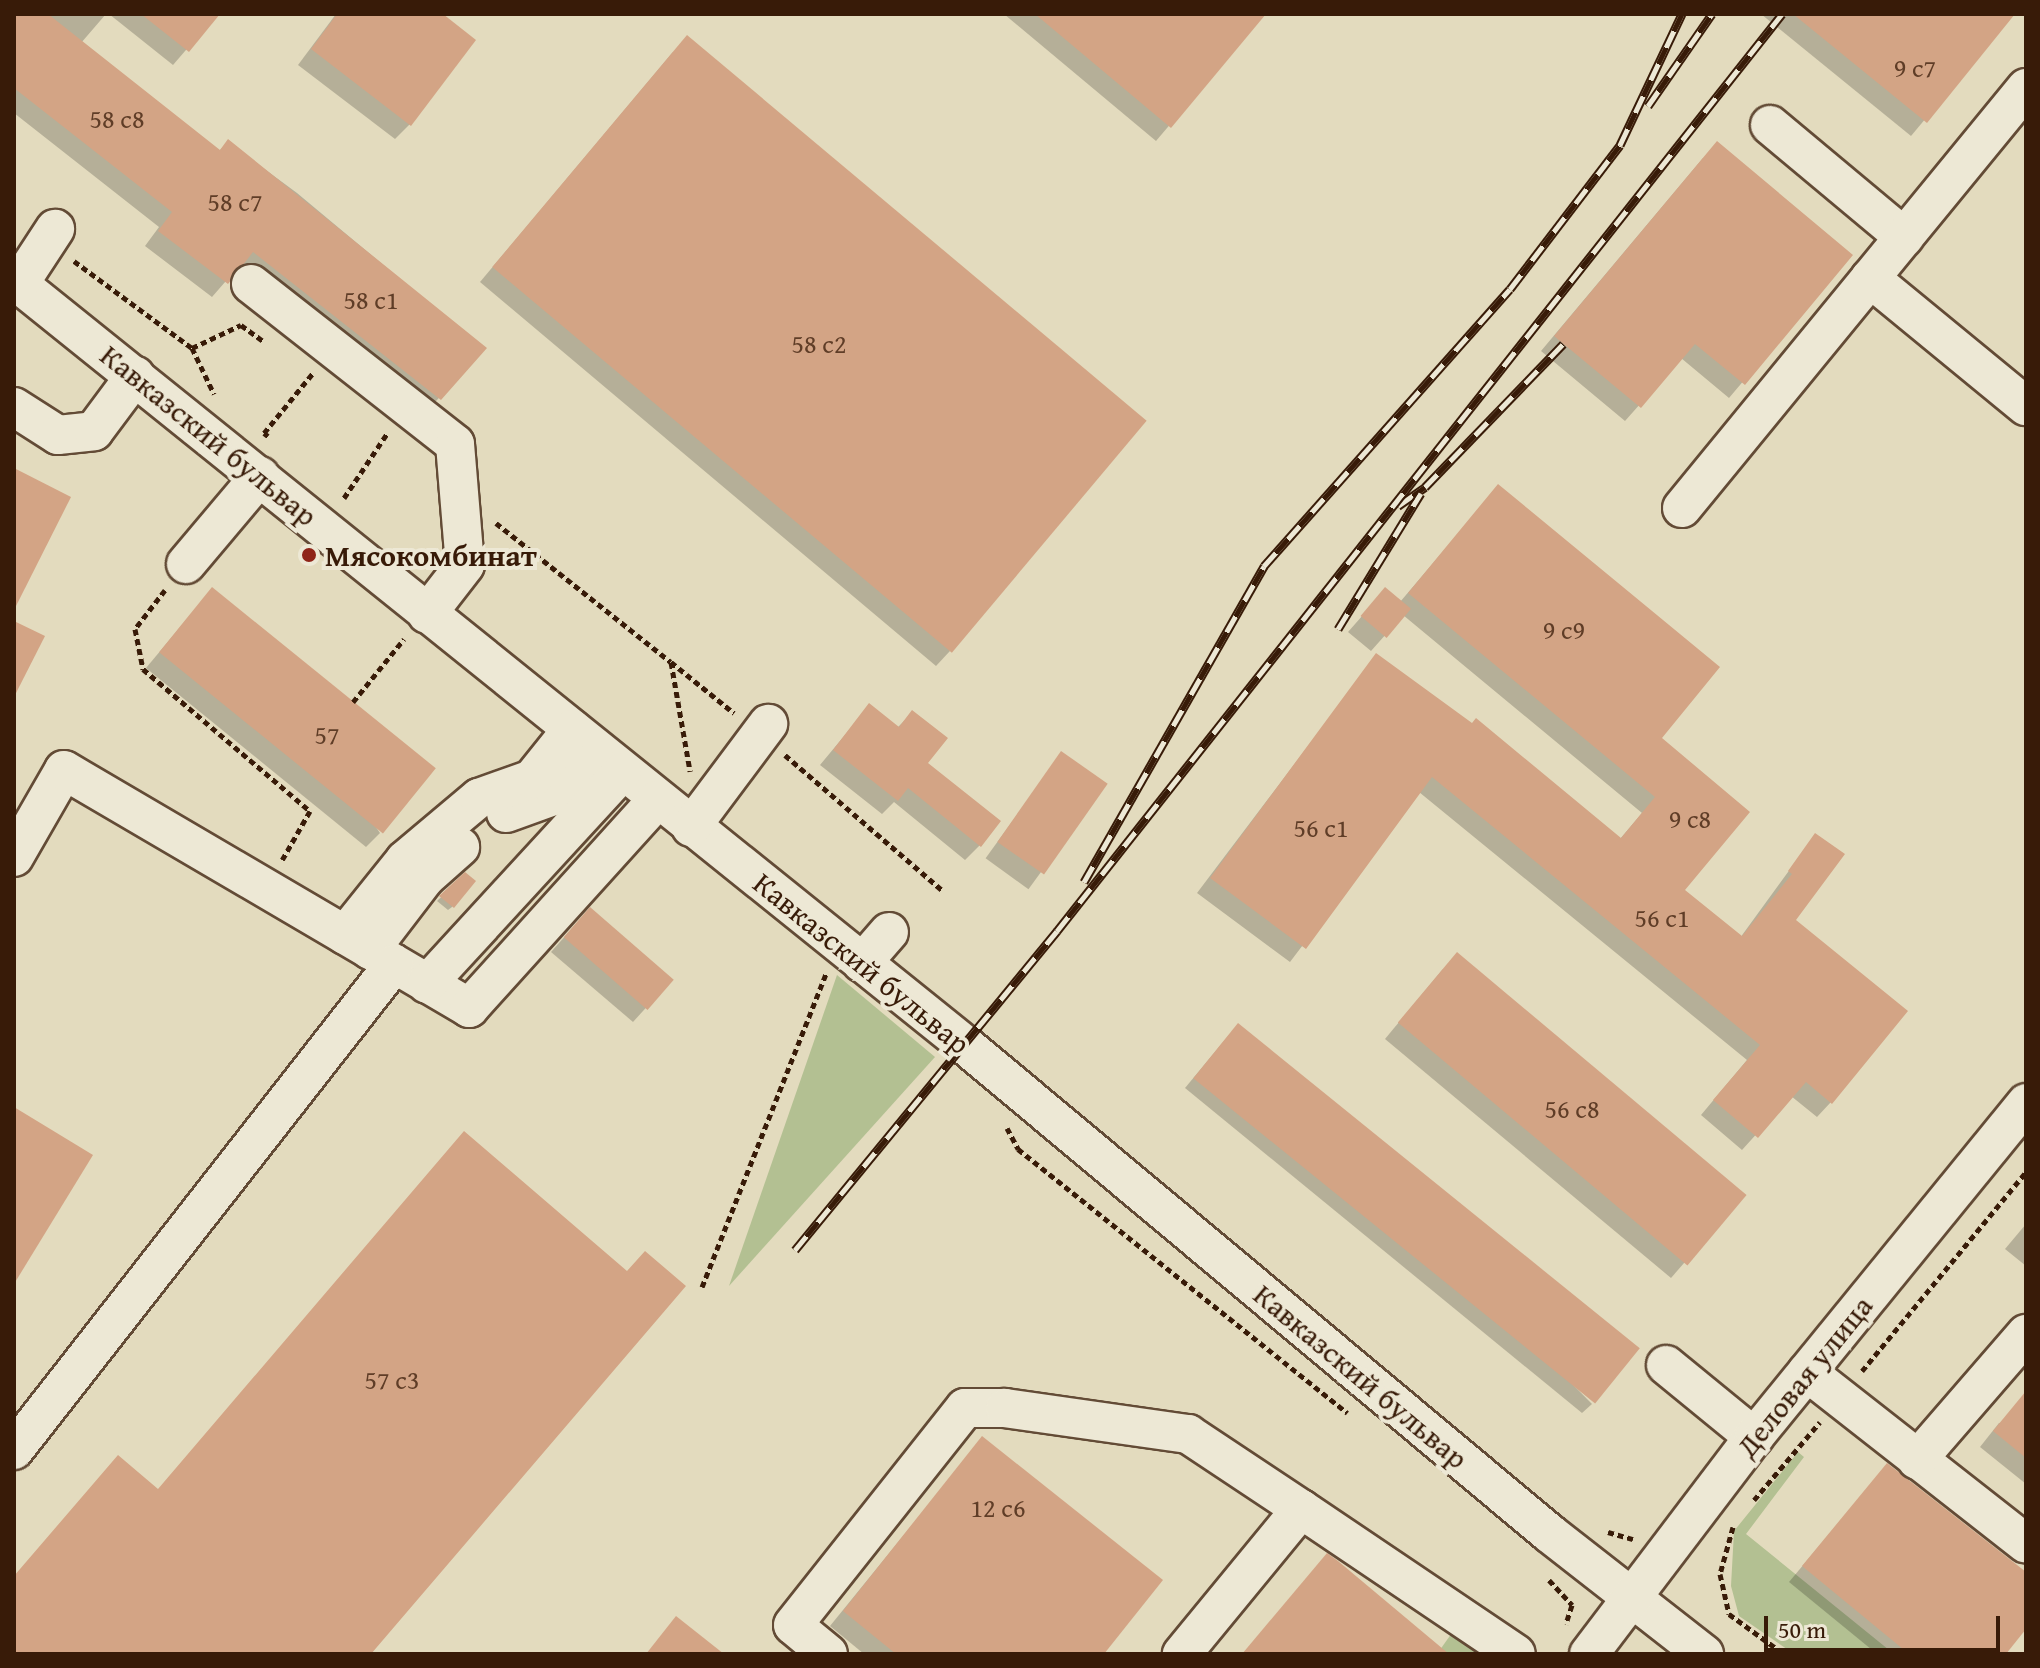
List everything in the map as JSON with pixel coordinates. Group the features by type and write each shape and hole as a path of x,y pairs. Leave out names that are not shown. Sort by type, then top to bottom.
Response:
{"street":[{"path":"1682,508 2026,88"},
{"path":"1770,125 1904,237"},
{"path":"16,282 51,236"},
{"path":"1870,278 2026,406"},
{"name":"Кавказский бульвар","path":"16,282 135,376 268,459 420,622 617,767 700,816 846,964 1549,1533 1704,1654"},
{"path":"251,284 455,444 465,565 420,622"},
{"path":"14,407 58,435 94,431 135,376"},
{"path":"186,564 268,459"},
{"path":"700,816 764,729"},
{"path":"14,857 64,770 469,1008 596,878 617,767"},
{"path":"14,1450 370,950 405,860 479,798 532,779 617,767"},
{"path":"439,991 617,767"},
{"path":"846,964 889,932"},
{"name":"Деловая улица","path":"1577,1641 1632,1597 1807,1372 2018,1128"},
{"path":"1917,1460 2026,1334"},
{"path":"1666,1365 1754,1437"},
{"path":"1807,1372 2026,1544"},
{"path":"828,1654 793,1625 965,1408 1005,1408 1188,1434 1516,1654"},
{"path":"1182,1654 1301,1509"}],"path":[{"path":"51,236 192,348 211,392 222,400"},
{"path":"192,348 241,325 275,351"},
{"path":"264,433 334,347"},
{"path":"298,368 320,385"},
{"path":"335,490 346,500 406,404"},
{"path":"254,425 264,433 268,459"},
{"path":"375,428 398,446"},
{"path":"459,493 671,662 764,729 942,890"},
{"path":"186,564 135,629 143,669 310,811 265,889"},
{"path":"353,702 420,622"},
{"path":"671,662 700,816"},
{"path":"702,1287 846,964"},
{"path":"1750,1504 2026,1172"},
{"path":"1740,1516 1728,1534 1720,1574 1729,1614 1784,1654"},
{"path":"1598,1525 1622,1539 1641,1539"},
{"path":"1544,1574 1572,1605 1577,1641"}],"green space":[{"path":"837,975 935,1057 729,1286"},
{"path":"1798,1452 1804,1457 1746,1534 1894,1654 1794,1654 1739,1616 1731,1586 1734,1531"},
{"path":"1459,1623 1500,1654 1437,1654"}],"building":[{"path":"14,14 48,14 220,150 228,139 487,348 441,400 253,252 228,284 158,231 172,212 14,88"},
{"path":"141,14 220,14 189,52"},
{"path":"337,14 443,14 476,40 411,126 311,49"},
{"path":"1035,14 1266,14 1171,128"},
{"path":"1793,14 2015,14 1927,123"},
{"path":"687,35 1147,421 952,653 492,267"},
{"path":"1717,141 1853,255 1745,385 1695,344 1641,408 1554,336"},
{"path":"14,468 71,497 14,610"},
{"path":"1498,484 1720,667 1662,738 1750,812 1685,890 1742,936 1792,874 1788,871 1815,833 1845,854 1796,920 1908,1011 1832,1104 1806,1082 1758,1138 1713,1100 1760,1045 1432,777 1306,949 1210,878 1376,653 1472,723 1476,718 1621,838 1655,797 1408,593"},
{"path":"212,587 436,768 383,834 159,652"},
{"path":"1385,587 1411,609 1387,638 1361,616"},
{"path":"14,621 45,636 14,697"},
{"path":"869,703 899,727 912,710 948,738 928,763 1001,821 981,847 908,788 898,801 833,750"},
{"path":"1061,751 1108,784 1044,875 997,842"},
{"path":"465,872 476,881 454,908 439,896"},
{"path":"590,907 674,980 648,1010 564,937"},
{"path":"1457,952 1747,1195 1687,1265 1398,1022"},
{"path":"1238,1023 1640,1348 1595,1404 1193,1078"},
{"path":"14,1107 93,1155 14,1284"},
{"path":"464,1131 627,1271 645,1251 686,1286 371,1654 14,1654 14,1576 118,1455 158,1489"},
{"path":"2026,1391 2026,1458 1993,1431"},
{"path":"982,1436 1163,1580 1104,1654 896,1654 843,1611"},
{"path":"1887,1463 2026,1572 2026,1629 2006,1654 1909,1654 1802,1566"},
{"path":"1327,1553 1338,1561 1449,1654 1242,1654"},
{"path":"676,1616 724,1654 646,1654"}],"railway":[{"path":"1084,882 1264,566 1510,289 1620,145 1682,14"},
{"path":"1648,106 1712,14"},
{"path":"795,1250 1057,931 1782,14"},
{"path":"1398,506 1425,487 1563,344"},
{"path":"1338,629 1421,493"}],"place":[{"name":"Мясокомбинат","path":"309,555"}]}
